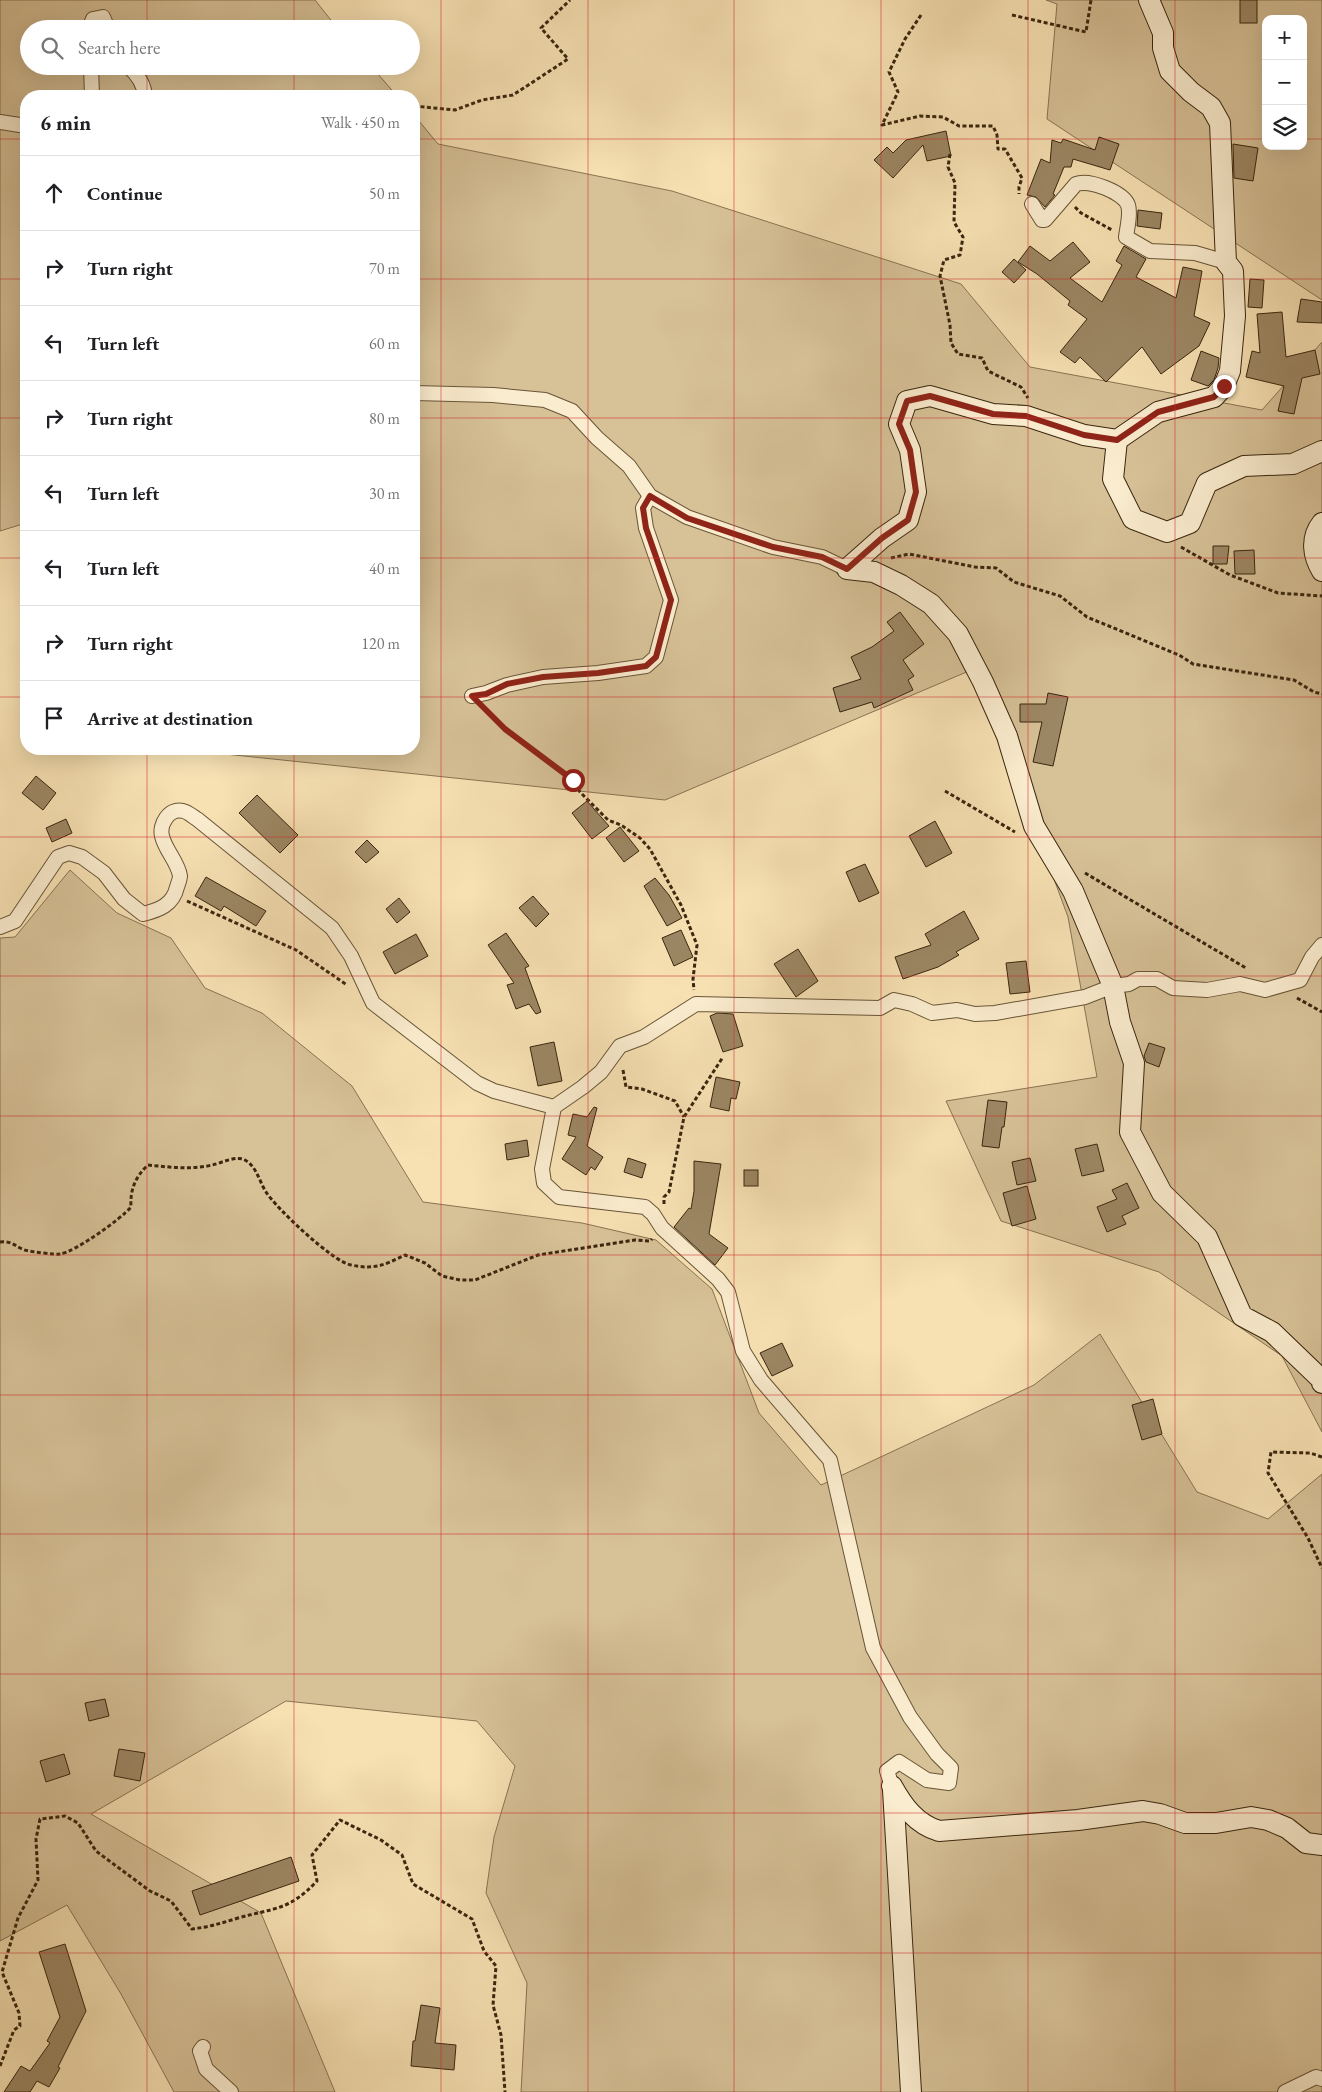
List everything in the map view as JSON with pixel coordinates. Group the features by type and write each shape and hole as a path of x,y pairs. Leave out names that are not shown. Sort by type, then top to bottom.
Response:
{"street":[{"path":"847,569 882,538 908,520 916,492 910,450 899,424 907,401 930,396 993,414 1026,416 1084,435 1117,440 1158,412 1214,397 1224,386 1230,372 1235,316 1233,271 1226,262 1220,123 1211,107 1191,92 1170,71 1163,48 1163,33 1149,0"},
{"path":"93,20 104,17 105,20"},
{"path":"91,75 92,90"},
{"path":"138,75 145,90"},
{"path":"0,122 20,125"},
{"path":"1032,204 1042,220 1045,220 1076,184 1082,182 1093,183 1123,197 1129,209 1126,237 1150,251 1194,253 1226,262"},
{"path":"420,393 493,395 545,400 572,411 597,438 630,466 650,496 687,518 773,547 822,557 847,569 874,572 901,585 931,604 958,634 983,682 1007,736 1034,826 1073,891 1113,986 1120,1022 1134,1062 1130,1132 1162,1193 1207,1237 1242,1316 1272,1332 1322,1380 1322,1383"},
{"path":"1117,440 1113,479 1133,519 1167,532 1190,523 1207,483 1244,466 1293,464 1322,451"},
{"path":"472,696 486,694 507,684 543,677 598,673 646,666 656,657 671,600 646,528 643,508 650,496"},
{"path":"1322,524 1315,532 1315,560 1322,571"},
{"path":"0,927 15,921 58,857 70,853 82,857 104,873 124,899 143,914 158,910 168,904 176,895 180,876 162,839 161,830 168,815 175,811 182,811 197,819 332,928 351,956 373,1004 477,1084 494,1091 554,1107"},
{"path":"1322,945 1312,957 1300,980 1265,990 1240,984 1207,990 1173,988 1157,979 1138,979 1129,984 1113,986 1084,997 975,1014 957,1010 932,1013 912,1004 894,1000 880,1008 696,1004 644,1037 620,1046 601,1072 583,1088 554,1107 542,1169 544,1183 559,1197 645,1207 653,1214 662,1228 723,1285 728,1292 743,1351 761,1380 830,1460 873,1648 910,1717 937,1754 950,1768 949,1783 927,1780 898,1762 886,1771 902,1804 927,1828 939,1831 1078,1820 1143,1811 1160,1814 1185,1823 1216,1823 1251,1817 1268,1820 1287,1828 1306,1843 1322,1845"},
{"path":"892,1786 911,2092"},
{"path":"204,2047 200,2051 206,2069 232,2092"},
{"path":"1285,2092 1316,2077 1322,2079"}],"path":[{"path":"420,107 454,110 482,100 513,95 568,59 541,28 570,0"},
{"path":"1012,15 1086,32 1091,0"},
{"path":"921,15 905,39 890,72 898,92 882,125 920,116 943,117 959,126 993,126 997,136 998,149 1005,149 1022,178 1019,187 1020,199 1032,204"},
{"path":"950,154 948,167 955,183 954,222 963,237 960,255 944,260 940,276 950,325 951,342 958,354 982,358 988,371 1021,386 1028,397 1026,416"},
{"path":"1069,194 1076,208 1081,213 1126,237"},
{"path":"1167,532 1184,550 1230,576 1278,593 1322,596"},
{"path":"883,560 909,554 974,567 996,568 1014,582 1060,596 1087,617 1179,656 1192,664 1294,680 1314,692 1322,694"},
{"path":"472,696 505,729 573,780 580,792 608,820 621,825 640,838 650,849 681,905 697,945 693,980 696,1004"},
{"path":"945,791 1022,836"},
{"path":"1082,871 1253,972"},
{"path":"176,895 296,950 349,986"},
{"path":"1296,997 1322,1012"},
{"path":"620,1046 626,1087 642,1088 654,1095 675,1101 684,1117"},
{"path":"0,1242 8,1241 27,1251 60,1254 79,1245 124,1215 131,1207 130,1192 141,1172 148,1166 186,1168 210,1166 237,1159 245,1160 256,1170 266,1192 284,1215 327,1251 349,1265 380,1267 405,1254 425,1263 442,1276 460,1280 475,1280 538,1255 635,1240 650,1241 662,1228 664,1197 669,1192 684,1117 723,1057"},
{"path":"1322,1457 1310,1453 1271,1452 1268,1472 1308,1538 1322,1568"},
{"path":"0,2066 14,2030 20,2026 19,2013 2,1972 18,1918 38,1880 36,1839 40,1819 65,1816 78,1823 96,1851 150,1891 171,1901 192,1929 217,1926 238,1918 276,1910 303,1896 316,1881 312,1855 340,1820 381,1840 402,1855 413,1884 472,1919 484,1952 496,1966 493,2006 501,2035 505,2092"}],"shaded area":[{"path":"0,0 315,0 331,20 20,20 20,75 379,75 392,90 20,90 20,525 0,531"},
{"path":"1046,0 1322,0 1322,300 1047,119 1057,4"},
{"path":"420,122 438,144 672,191 961,284 1030,367 1262,410 1322,342 1322,1432 1282,1356 1159,1272 1001,1221 946,1101 1097,1077 1068,917 976,668 665,800 234,755 420,755"},
{"path":"70,870 117,913 171,938 205,988 262,1013 352,1086 423,1202 582,1223 656,1240 712,1289 759,1413 821,1485 1034,1385 1100,1334 1197,1492 1268,1519 1322,1474 1322,2092 521,2092 527,1983 486,1893 494,1837 515,1766 477,1721 286,1701 91,1814 261,1913 335,2092 174,2092 121,1994 67,1905 0,1941 0,938 15,937"}],"building":[{"path":"1240,0 1257,0 1257,23 1240,23"},
{"path":"946,131 951,156 927,161 923,145 893,178 874,160 887,147 893,153 906,140"},
{"path":"1099,137 1119,144 1110,170 1073,159 1071,167 1064,167 1053,194 1055,195 1045,207 1036,197 1027,195 1041,159 1050,163 1052,140 1061,143 1063,139 1095,150"},
{"path":"1233,144 1258,148 1253,181 1234,178"},
{"path":"1138,210 1162,213 1160,229 1137,226"},
{"path":"1073,242 1090,262 1070,278 1102,302 1122,265 1116,261 1124,246 1146,259 1136,277 1176,298 1183,267 1202,271 1194,316 1210,323 1199,346 1161,374 1142,347 1106,382 1080,357 1075,363 1060,352 1087,319 1068,305 1070,301 1037,274 1018,262 1030,246 1050,261"},
{"path":"1014,259 1026,270 1014,283 1002,272"},
{"path":"1250,279 1264,280 1262,308 1248,307"},
{"path":"1301,299 1322,302 1322,323 1297,322"},
{"path":"1282,312 1286,357 1315,350 1320,374 1302,378 1294,414 1278,411 1284,386 1246,377 1252,351 1260,353 1257,314"},
{"path":"1201,351 1219,358 1214,380 1208,386 1191,380"},
{"path":"1213,546 1229,546 1227,564 1213,564"},
{"path":"1254,550 1255,574 1235,574 1234,551"},
{"path":"900,612 924,644 903,660 914,676 908,680 913,690 874,708 872,702 840,712 833,688 861,679 851,657 872,647 894,631 887,622"},
{"path":"1048,693 1068,697 1053,766 1033,762 1042,722 1020,722 1020,704 1046,704"},
{"path":"36,776 56,793 43,810 22,793"},
{"path":"257,795 298,835 280,853 239,813"},
{"path":"587,801 609,826 592,839 572,813"},
{"path":"66,819 72,833 52,842 46,828"},
{"path":"935,821 952,853 926,867 909,836"},
{"path":"620,827 639,851 624,862 606,838"},
{"path":"367,840 379,852 366,863 355,852"},
{"path":"865,864 879,893 859,902 846,872"},
{"path":"206,877 266,911 256,926 224,906 221,911 195,896"},
{"path":"655,878 669,895 682,918 667,926 644,886"},
{"path":"533,896 549,914 536,927 519,908"},
{"path":"399,898 410,912 397,923 386,909"},
{"path":"964,911 979,939 956,952 959,955 938,967 903,979 895,957 931,945 925,934"},
{"path":"681,930 693,957 674,966 662,938"},
{"path":"506,933 529,966 525,968 541,1012 536,1014 529,1004 516,1009 507,985 514,983 488,945"},
{"path":"416,934 428,956 395,974 383,952"},
{"path":"798,949 818,981 796,997 774,964"},
{"path":"1026,961 1030,992 1010,994 1006,963"},
{"path":"717,1013 733,1014 743,1046 723,1052 710,1016"},
{"path":"554,1042 562,1081 538,1086 530,1047"},
{"path":"1149,1043 1165,1048 1159,1067 1146,1062 1144,1056"},
{"path":"716,1077 740,1082 736,1099 731,1098 729,1111 710,1107"},
{"path":"988,1100 1007,1102 999,1148 982,1146"},
{"path":"594,1107 597,1108 587,1146 603,1157 595,1170 591,1167 586,1175 562,1159 576,1137 568,1135 573,1114 587,1117"},
{"path":"527,1140 529,1156 507,1160 505,1144"},
{"path":"1097,1144 1104,1171 1082,1176 1075,1149"},
{"path":"628,1158 646,1164 642,1178 624,1172"},
{"path":"1030,1158 1036,1181 1017,1185 1012,1162"},
{"path":"694,1161 721,1164 709,1234 728,1248 715,1265 674,1227 689,1208 691,1209 694,1191"},
{"path":"744,1170 758,1170 758,1186 744,1186"},
{"path":"1127,1183 1139,1208 1122,1216 1126,1224 1107,1232 1097,1207 1117,1199 1112,1190"},
{"path":"1027,1186 1036,1219 1012,1226 1003,1193"},
{"path":"782,1343 793,1366 772,1376 760,1353"},
{"path":"1153,1399 1162,1434 1142,1440 1132,1405"},
{"path":"105,1699 109,1716 89,1721 85,1703"},
{"path":"119,1749 145,1753 140,1781 114,1776"},
{"path":"64,1754 70,1774 46,1782 40,1761"},
{"path":"291,1857 299,1881 200,1915 192,1891"},
{"path":"65,1944 86,2011 58,2067 60,2068 49,2087 37,2081 30,2092 4,2092 21,2066 30,2071 50,2043 47,2041 60,2017 39,1952"},
{"path":"421,2005 440,2008 435,2043 456,2045 454,2070 411,2066 413,2041 415,2041"}],"route":[{"path":"573,780 505,729 472,696 486,694 507,684 543,677 598,673 646,666 656,657 671,600 646,528 643,508 650,496 687,518 773,547 822,557 847,569 882,538 908,520 916,492 910,450 899,424 907,401 930,396 993,414 1026,416 1084,435 1117,440 1158,412 1214,397 1224,386"}]}
